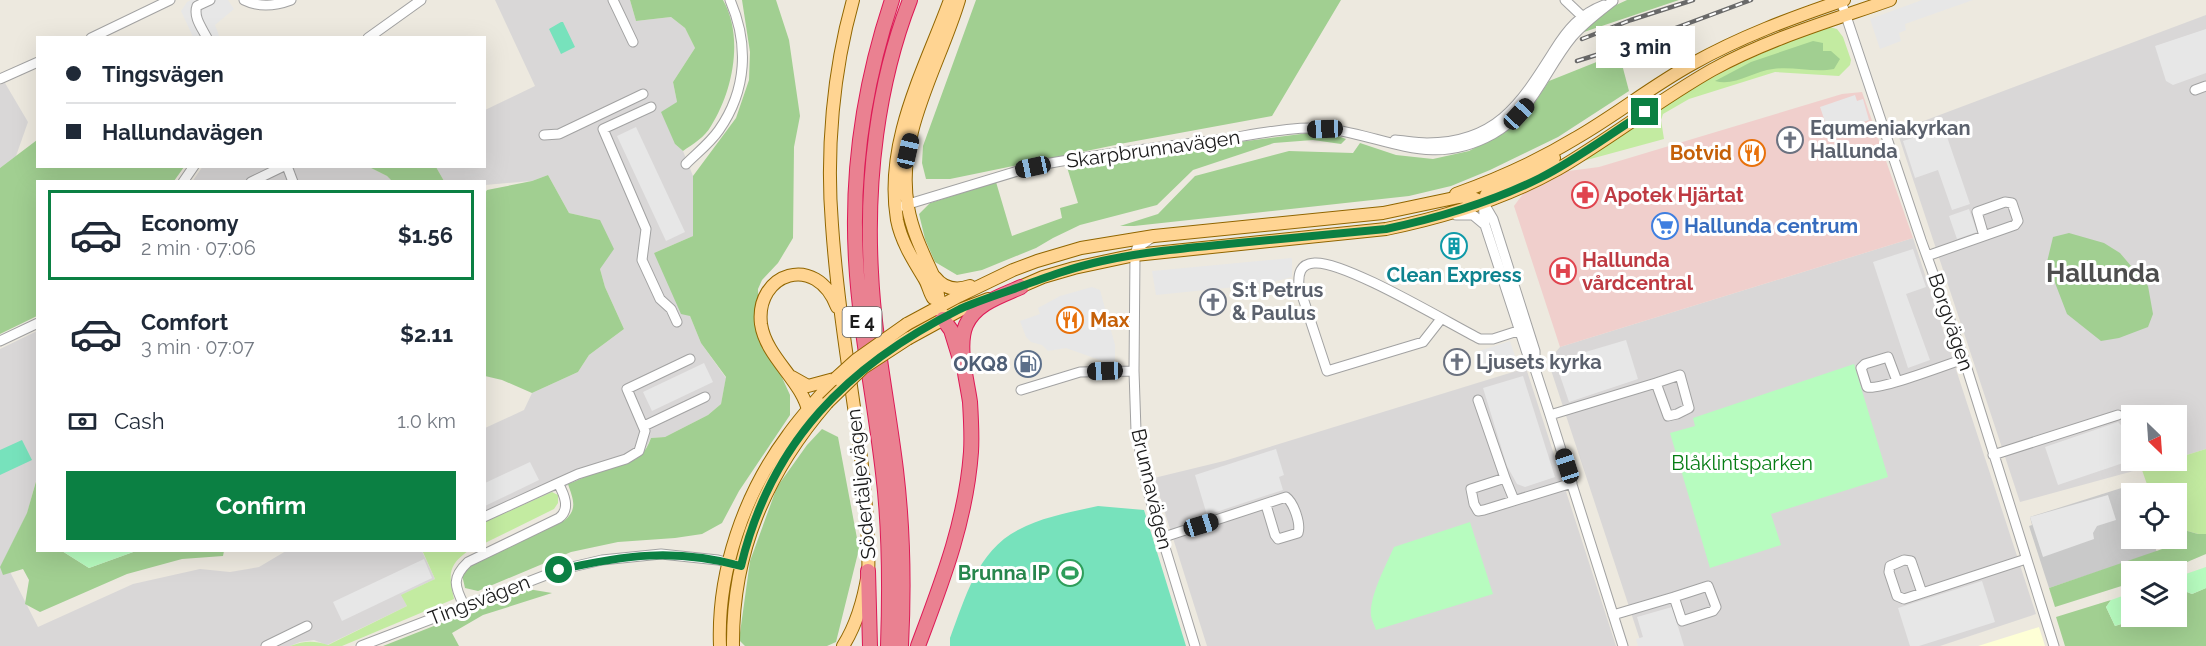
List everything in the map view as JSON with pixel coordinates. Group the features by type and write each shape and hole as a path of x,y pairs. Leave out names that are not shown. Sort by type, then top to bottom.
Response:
{"highway":[{"name":"Södertäljevägen","path":"888,646 890,604 888,531 883,473 861,310 856,260 855,207 858,146 865,101 879,37 892,0"},
{"name":"E 4","path":"901,646 903,604 901,530 896,470 875,322 870,208 875,147 883,93 910,0"},
{"path":"918,646 953,549 964,507 971,451 963,339 966,325 973,314 990,301 1021,286"},
{"path":"942,312 951,330 965,372"},
{"path":"868,571 870,646"}],"main road":[{"path":"843,646 855,624 868,571 868,526 863,470 842,320 832,224 830,171 835,98 841,55 853,0"},
{"path":"942,312 932,274 902,206 894,173 909,106 950,0"},
{"path":"732,646 734,564 752,496 787,436 808,408 856,360 920,316 926,309 927,302 897,220 902,206 905,170 912,136 925,92 959,0"},
{"path":"920,316 962,309 1074,268 1135,255 1386,229 1415,223 1483,202 1559,168 1678,90 1713,70 1766,45 1890,0"},
{"path":"1483,202 1488,192 1542,166 1577,138 1665,79 1718,50 1779,23 1842,1"},
{"path":"1438,201 1513,171 1577,138"},
{"path":"932,274 943,286 958,289 1059,254 1116,241 1383,213 1468,196 1483,202"},
{"path":"915,267 924,278 942,312"},
{"path":"720,646 722,596 767,491 795,442 827,403 863,368 909,338 942,312 1010,271"},
{"path":"807,427 808,408 770,346 761,326 761,309 773,285 781,279 800,274 819,280 834,298 842,320"},
{"path":"790,377 808,386 836,379"}],"street":[{"path":"95,36 170,0"},
{"path":"206,36 195,11 197,6 210,0"},
{"path":"244,0 261,6 282,4 291,0"},
{"path":"371,36 421,0"},
{"path":"613,0 633,42"},
{"path":"686,164 719,130 734,104 739,88 743,51 741,33 730,0"},
{"path":"1565,0 1585,19"},
{"name":"Skarpbrunnavägen","path":"902,206 1021,170 1063,161 1283,131 1325,129 1378,139 1426,143 1460,139 1493,126 1508,115 1520,102 1566,31 1585,19 1594,9 1614,1"},
{"name":"Borgvägen","path":"1842,1 1964,359 2054,646"},
{"path":"0,80 36,63"},
{"path":"2195,90 2206,86"},
{"path":"544,135 559,134 643,94"},
{"path":"651,106 603,129 646,229 642,260 660,299 671,309 677,322"},
{"path":"255,180 281,168"},
{"path":"1489,222 1497,202 1523,186"},
{"path":"1483,202 1623,646"},
{"path":"1927,256 1984,236 2015,225 2018,221 2012,203 2005,202 1977,212 1984,236"},
{"path":"1415,223 1466,214 1489,222"},
{"path":"1116,241 1135,255 1142,244 1154,236"},
{"name":"Brunnavägen","path":"1135,255 1136,431 1161,538 1195,646"},
{"path":"1441,319 1423,342 1327,372 1299,286 1300,269 1308,264 1316,263 1347,271 1441,319 1480,339 1493,339 1523,329"},
{"path":"0,341 36,324"},
{"path":"486,516 578,474 635,455 643,444 644,426 627,390 690,359"},
{"path":"1897,381 1964,359"},
{"path":"1021,390 1080,372 1134,371"},
{"path":"1550,415 1680,375 1689,405 1687,411 1668,416 1656,383"},
{"path":"644,426 705,397"},
{"path":"1478,400 1514,500"},
{"path":"1993,455 2118,415"},
{"path":"1505,478 1471,489 1478,511 1572,483"},
{"path":"464,605 455,584 458,571 468,562 563,515 564,496 558,483"},
{"path":"1161,538 1286,498 1290,501 1299,528 1298,533 1278,539 1266,505"},
{"name":"Tingsvägen","path":"361,646 559,570 602,560 662,554 734,564"},
{"path":"1922,593 1911,561 1904,560 1890,566 1889,572 1899,598 1904,599 2026,559"},
{"path":"1613,615 1708,586 1716,607 1713,611 1682,621 1674,597"},
{"path":"266,646 307,626"}],"shaded area":[{"path":"191,0 228,0 234,9 215,25 219,36 193,36 181,11"},
{"path":"495,0 630,0 636,21 671,17 685,28 695,48 673,82 677,102 675,144 683,151 693,176 693,236 654,253 690,316 701,343 726,378 721,404 708,415 665,437 651,438 643,454 636,460 596,473 486,522 486,428 524,410 532,393 578,372 589,355 624,329 605,287 600,269 600,220 569,213 548,175 532,181 486,185 486,180 443,180 437,168 486,168 486,110 535,86"},
{"path":"1922,0 1973,0 1905,24 1906,30 1899,33 1901,41 1880,49 1870,19"},
{"path":"2206,15 2206,449 2187,455 2187,405 2121,405 2121,471 2133,471 2020,502 1897,131"},
{"path":"2206,29 2206,73 2173,85 2166,81 2155,46"},
{"path":"5,83 28,122 16,156 0,168 0,85"},
{"path":"1862,92 1913,238 1560,347 1514,206 1525,191 1561,172 1599,167 1842,94"},
{"path":"1855,95 1857,101 1863,99 1869,120 1829,133 1820,107"},
{"path":"636,127 685,232 666,241 617,136"},
{"path":"1944,128 1970,204 1952,210 1938,170 1915,178 1903,141"},
{"path":"202,168 371,168 391,180 193,180"},
{"path":"1969,209 1977,232 1957,239 1949,216"},
{"path":"1913,238 2036,614 1940,646 1642,646 1548,361 1560,347"},
{"path":"1913,249 1926,287 1906,294 1930,360 1908,368 1873,262"},
{"path":"1292,258 1292,277 1266,284 1156,295 1152,271"},
{"path":"1092,287 1100,290 1115,345 1115,363 1108,363 1066,348 1048,351 1042,345 1031,342 1026,337 1020,321 1040,314 1038,308 1060,296"},
{"path":"36,331 36,481 27,514 4,560 38,627 133,584 200,569 230,572 259,567 284,552 422,552 435,579 402,595 407,606 327,645 314,640 290,646 0,646 0,349"},
{"path":"1626,340 1638,379 1569,402 1555,361"},
{"path":"1510,341 1517,362 1486,372 1479,351"},
{"path":"704,363 713,382 652,411 643,392"},
{"path":"1526,368 1616,646 1207,646 1154,478 1224,461"},
{"path":"1523,376 1555,477 1525,487 1517,484 1507,466 1483,388"},
{"path":"2118,422 2121,425 2121,464 2058,485 2045,447"},
{"path":"1276,449 1284,475 1279,477 1283,490 1207,515 1195,475"},
{"path":"530,462 539,480 486,506 486,483"},
{"path":"2121,488 2121,549 2156,549 2157,552 2130,561 2121,561 2121,564 2049,588 2029,526 2032,525 2030,517"},
{"path":"2108,495 2116,520 2097,526 2093,533 2094,539 2043,557 2030,517"},
{"path":"424,559 432,578 342,621 333,602"},
{"path":"1982,581 1995,622 1919,646 1910,646 1898,608"},
{"path":"1672,607 1684,646 1638,646 1636,639 1643,637 1637,617"},
{"path":"2039,627 2045,646 1978,646"}],"green space":[{"path":"630,0 723,0 729,15 734,47 730,81 725,97 708,130 683,151 675,144 661,112 677,102 673,82 695,48 685,28 671,17 636,21"},
{"path":"742,0 776,0 789,40 800,116 794,147 793,238 758,289 759,338 775,362 790,395 790,415 739,491 722,523 702,534 618,542 571,552 478,591 465,588 462,575 469,566 569,516 573,504 568,484 628,463 641,454 651,438 665,437 708,415 721,404 726,377 701,343 690,316 681,314 654,253 693,236 693,176 736,118 749,80 750,52"},
{"path":"976,0 1341,0 1272,116 950,179 926,179 922,163 923,146"},
{"path":"1627,0 1679,0 1581,33 1614,6"},
{"path":"561,22 575,47 561,54 549,29"},
{"path":"1829,27 1837,29 1843,37 1851,60 1850,65 1839,76 1775,72 1689,99 1663,114 1661,120 1664,139 1583,161 1634,125 1706,81 1805,34"},
{"path":"1813,41 1823,43 1823,51 1831,51 1840,59 1834,69 1773,69 1729,82 1715,81 1751,62"},
{"path":"1619,53 1629,91 1558,137 1451,186 1409,196 1120,226 1158,214 1195,176 1289,151 1353,153 1360,143 1396,155 1433,159 1469,151 1518,121 1533,105 1549,81"},
{"path":"1324,131 1346,139 1341,144 1313,140 1274,143 1193,170 1157,205 1080,225 1036,248 982,270 957,275 935,262 925,239 919,214 930,203 996,182 1012,236 1062,218 1060,208 1078,203 1066,164"},
{"path":"36,141 36,168 183,168 175,180 36,180 36,316 0,334 0,168"},
{"path":"371,168 437,168 443,180 391,180"},
{"path":"548,175 569,213 600,220 614,249 600,269 605,287 624,329 589,355 578,372 532,393 502,380 486,376 486,192"},
{"path":"2069,233 2104,243 2120,253 2148,286 2153,314 2148,327 2119,338 2101,341 2067,314 2047,262 2053,237"},
{"name":"Blåklintsparken","path":"1854,364 1888,477 1771,514 1781,545 1710,568 1670,433 1695,426 1693,418"},
{"path":"822,429 838,437 859,549 836,642 827,646 745,646 739,640 750,561 777,487 807,445"},
{"path":"22,440 32,460 0,475 0,450"},
{"path":"2206,449 2206,534 2187,531 2187,483 2147,483 2142,471 2187,471 2187,455"},
{"path":"36,482 36,552 64,552 89,568 133,552 224,552 223,556 182,559 127,574 40,612 25,604 29,580 23,569 3,575 0,567 27,513"},
{"path":"552,492 558,495 558,503 554,509 486,543 486,522"},
{"name":"Brunna IP","path":"1098,506 1144,510 1186,646 950,646 950,638 967,592 982,563 992,550 1018,530 1037,522"},
{"path":"1470,522 1493,594 1376,630 1371,608 1379,581 1394,547"},
{"path":"2187,531 2206,534 2206,554 2187,562 2127,561 2162,549 2187,549"},
{"path":"64,552 133,552 89,568"},
{"path":"423,552 467,552 456,561 451,572 454,599 342,646 290,646 309,642 328,645 407,606 401,595 435,579"},
{"path":"2121,563 2121,586 2055,607 2049,588"},
{"path":"2206,567 2206,588 2192,594 2187,592 2187,574"},
{"path":"2206,588 2206,646 2065,646 2056,617 2111,600 2106,607 2115,626 2121,624 2121,627 2187,627 2187,592 2192,594"},
{"path":"528,589 552,593 483,615 452,633 459,646 383,646"},
{"path":"2121,596 2121,624 2115,626 2106,607 2111,600"}],"railway":[{"path":"1582,39 1693,0"},
{"path":"1577,61 1638,42 1751,0"}],"place":[{"name":"Equmeniakyrkan Hallunda","path":"1790,140"},
{"name":"Botvid","path":"1752,153"},
{"name":"Apotek Hjärtat","path":"1585,195"},
{"name":"Hallunda centrum","path":"1665,226"},
{"name":"Clean Express","path":"1454,246"},
{"name":"Hallunda vårdcentral","path":"1563,271"},
{"name":"S:t Petrus & Paulus","path":"1213,302"},
{"name":"Max","path":"1070,320"},
{"name":"Ljusets kyrka","path":"1457,362"},
{"name":"OKQ8","path":"1028,364"},
{"name":"Brunna IP","path":"1070,573"}],"district":[{"name":"Hallunda","path":"2103,273"}],"route":[{"path":"559,570 602,560 662,554 718,560 741,566 753,524 767,491 795,442 811,421 863,368 887,351 962,309 1043,277 1135,255 1386,229 1415,223 1483,202 1541,178 1645,112"}]}
